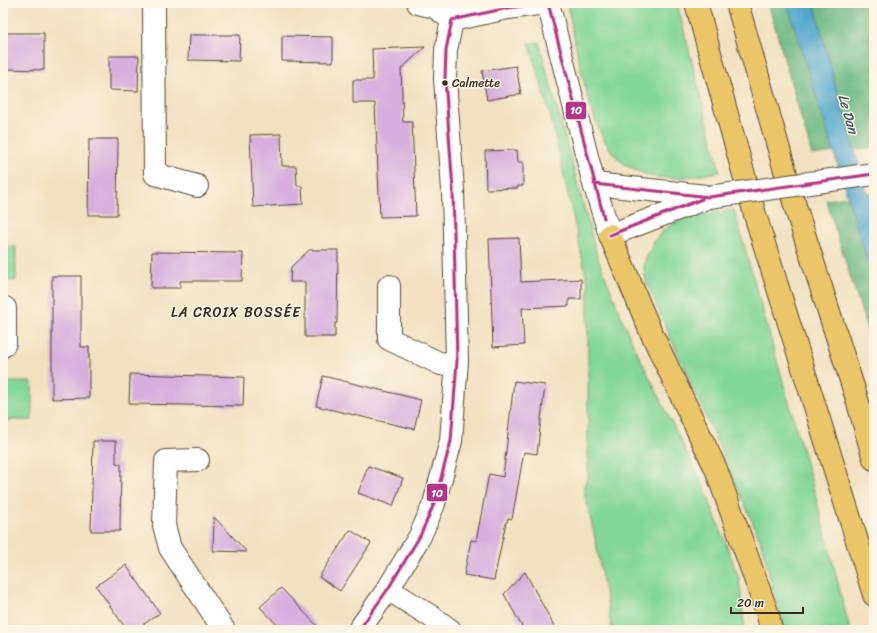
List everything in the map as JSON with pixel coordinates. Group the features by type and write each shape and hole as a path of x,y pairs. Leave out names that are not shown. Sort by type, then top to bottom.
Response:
{"highway":[{"path":"696,3 756,218 874,595"},
{"path":"737,3 796,209 856,396 874,459"},
{"path":"610,235 650,330 716,469 768,615 771,630"},
{"path":"856,396 874,439"},
{"path":"752,572 755,630"}],"street":[{"path":"154,3 154,146 156,174 197,186"},
{"path":"418,3 435,7 452,20 508,8 546,3 594,184 610,235 709,196"},
{"path":"359,630 388,589 420,536 434,504 451,441 457,361 452,190 445,79 446,50 452,20"},
{"path":"594,184 709,196 874,174"},
{"path":"389,286 390,339 441,364 457,361"},
{"path":"3,346 5,343 5,308"},
{"path":"198,460 166,461 164,525 170,548 224,630"},
{"path":"388,589 432,616 450,630"}],"green space":[{"path":"567,3 677,3 720,172 686,177 668,178 651,176 635,170 625,164 613,153 596,122 589,102"},
{"path":"768,3 874,3 874,147 812,155"},
{"path":"539,42 598,259 631,340 704,487 739,578 745,630 612,630 594,533 583,488 588,477 588,284 553,126 529,43"},
{"path":"874,193 874,351 826,200"},
{"path":"734,210 815,494 850,630 784,630 760,539 646,282 644,266 645,260 656,238 665,230 674,223 685,218"},
{"path":"3,247 16,247 16,280 3,281"},
{"path":"3,382 32,382 32,420 3,420"}],"water":[{"path":"787,3 814,3 835,84 874,215 874,281"}],"building":[{"path":"3,33 44,33 44,70 3,69"},
{"path":"189,35 240,35 239,61 188,60"},
{"path":"282,36 333,37 333,62 282,61"},
{"path":"425,47 401,69 403,122 412,122 416,216 380,217 375,103 353,103 353,80 373,80 372,49"},
{"path":"109,56 139,56 138,91 109,90"},
{"path":"516,66 521,94 487,100 482,71"},
{"path":"281,134 282,166 296,166 297,186 302,186 303,204 253,207 250,135"},
{"path":"89,139 118,139 117,215 88,215"},
{"path":"517,150 518,162 523,162 523,186 518,186 518,188 486,189 485,151"},
{"path":"519,238 521,282 581,279 581,299 569,299 569,306 522,308 524,345 493,347 489,239"},
{"path":"309,250 338,250 337,323 335,323 335,337 305,337 305,282 290,282 291,267"},
{"path":"152,252 243,253 242,281 180,281 180,288 151,288"},
{"path":"52,276 81,276 81,347 89,347 89,398 52,399"},
{"path":"130,374 244,377 243,406 129,404"},
{"path":"323,376 421,400 414,429 316,406"},
{"path":"514,381 545,385 537,454 524,452 512,519 508,518 506,522 494,580 464,575 471,540 476,541 489,474 503,477"},
{"path":"93,441 116,441 116,463 121,464 120,531 91,531"},
{"path":"368,466 403,478 393,506 358,493"},
{"path":"214,517 247,552 213,551"},
{"path":"350,530 371,543 340,591 319,577"},
{"path":"126,565 160,613 135,630 127,630 96,586"},
{"path":"525,572 556,630 524,630 504,594"},
{"path":"281,588 321,630 282,630 260,607"}],"transit line":[{"name":"10","path":"452,20 508,8 545,3"},
{"name":"10","path":"548,3 604,218"},
{"name":"10","path":"359,630 388,589 420,536 434,504 451,441 457,361 453,190 445,79 446,50 452,20"},
{"name":"10","path":"594,184 709,197 874,174"},
{"name":"10","path":"610,235 702,199"}],"place":[{"name":"Calmette","path":"445,83"}],"district":[{"name":"LA CROIX BOSSÉE","path":"236,312"}],"water label":[{"name":"Le Dan","path":"848,114"}]}
